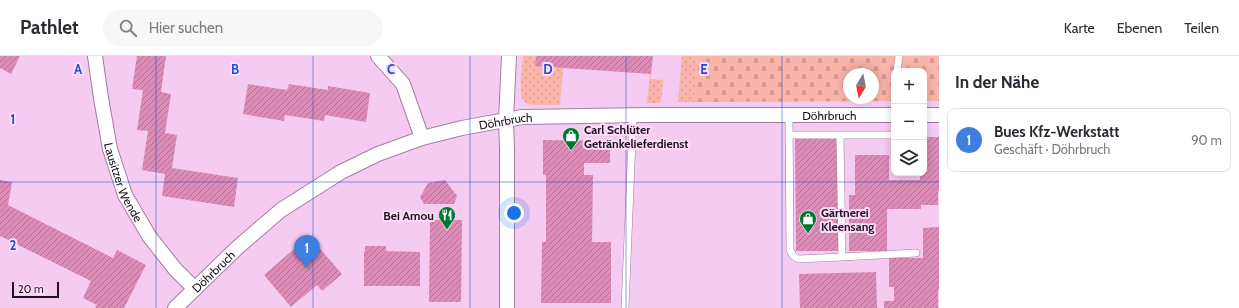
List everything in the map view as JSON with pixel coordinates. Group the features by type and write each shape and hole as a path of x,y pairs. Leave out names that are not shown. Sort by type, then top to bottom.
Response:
{"street":[{"name":"Lausitzer Wende","path":"95,56 110,149 126,195 149,236 176,269 195,289"},
{"path":"378,56 403,84 422,138"},
{"path":"507,308 506,120 509,56"},
{"name":"Döhrbruch","path":"175,308 238,247 281,210 341,172 378,154 422,138 522,117 789,115 891,112"},
{"path":"927,115 939,115"}],"lane":[{"path":"897,68 899,56"},
{"path":"789,115 792,256 799,259 916,253"},
{"path":"626,308 633,116"},
{"path":"789,135 891,135"},
{"path":"840,135 842,257"}],"green space":[{"path":"523,56 536,56 535,66 563,68 560,105 531,105 523,100 521,85"},
{"path":"682,56 697,56 694,102 678,102"},
{"path":"697,56 939,56 939,101 927,101 927,68 891,68 891,101 879,101 879,68 843,68 843,101 694,102"},
{"path":"650,74 651,79 663,80 661,103 647,103"}],"building":[{"path":"0,56 20,56 11,74 0,68"},
{"path":"137,56 166,56 161,92 171,94 165,133 177,135 172,168 238,178 234,207 162,196 165,174 142,170 148,131 137,130 143,90 132,89"},
{"path":"536,56 653,56 651,74 535,66"},
{"path":"248,84 287,90 289,84 328,90 328,86 370,93 366,122 325,115 324,121 285,115 284,121 243,114"},
{"path":"927,137 939,137 938,205 921,205 921,209 887,209 887,251 849,251 849,195 855,195 855,155 889,155 889,180 920,180 920,176 927,176"},
{"path":"795,139 840,139 841,251 796,251"},
{"path":"543,140 610,141 610,163 584,163 584,175 593,175 592,242 611,242 611,303 541,303 542,242 546,242 546,175 543,175"},
{"path":"0,180 12,182 8,205 113,258 117,250 146,265 124,308 95,308 97,305 83,298 91,281 0,236"},
{"path":"445,180 457,196 454,204 424,204 420,197 428,183"},
{"path":"430,220 462,220 461,302 429,302"},
{"path":"939,227 938,308 884,308 884,301 894,301 894,287 889,287 889,258 923,258 923,228"},
{"path":"309,236 342,274 322,291 317,285 291,307 264,275"},
{"path":"365,246 386,246 386,251 420,252 420,286 364,286"},
{"path":"876,272 877,308 800,308 799,274"}],"place":[{"name":"Carl Schlüter Getränkelieferdienst","path":"571,151"},
{"name":"Bei Amou","path":"447,230"},
{"name":"Gärtnerei Kleensang","path":"808,234"},
{"name":"Bues Kfz-Werkstatt","path":"307,268"}]}
